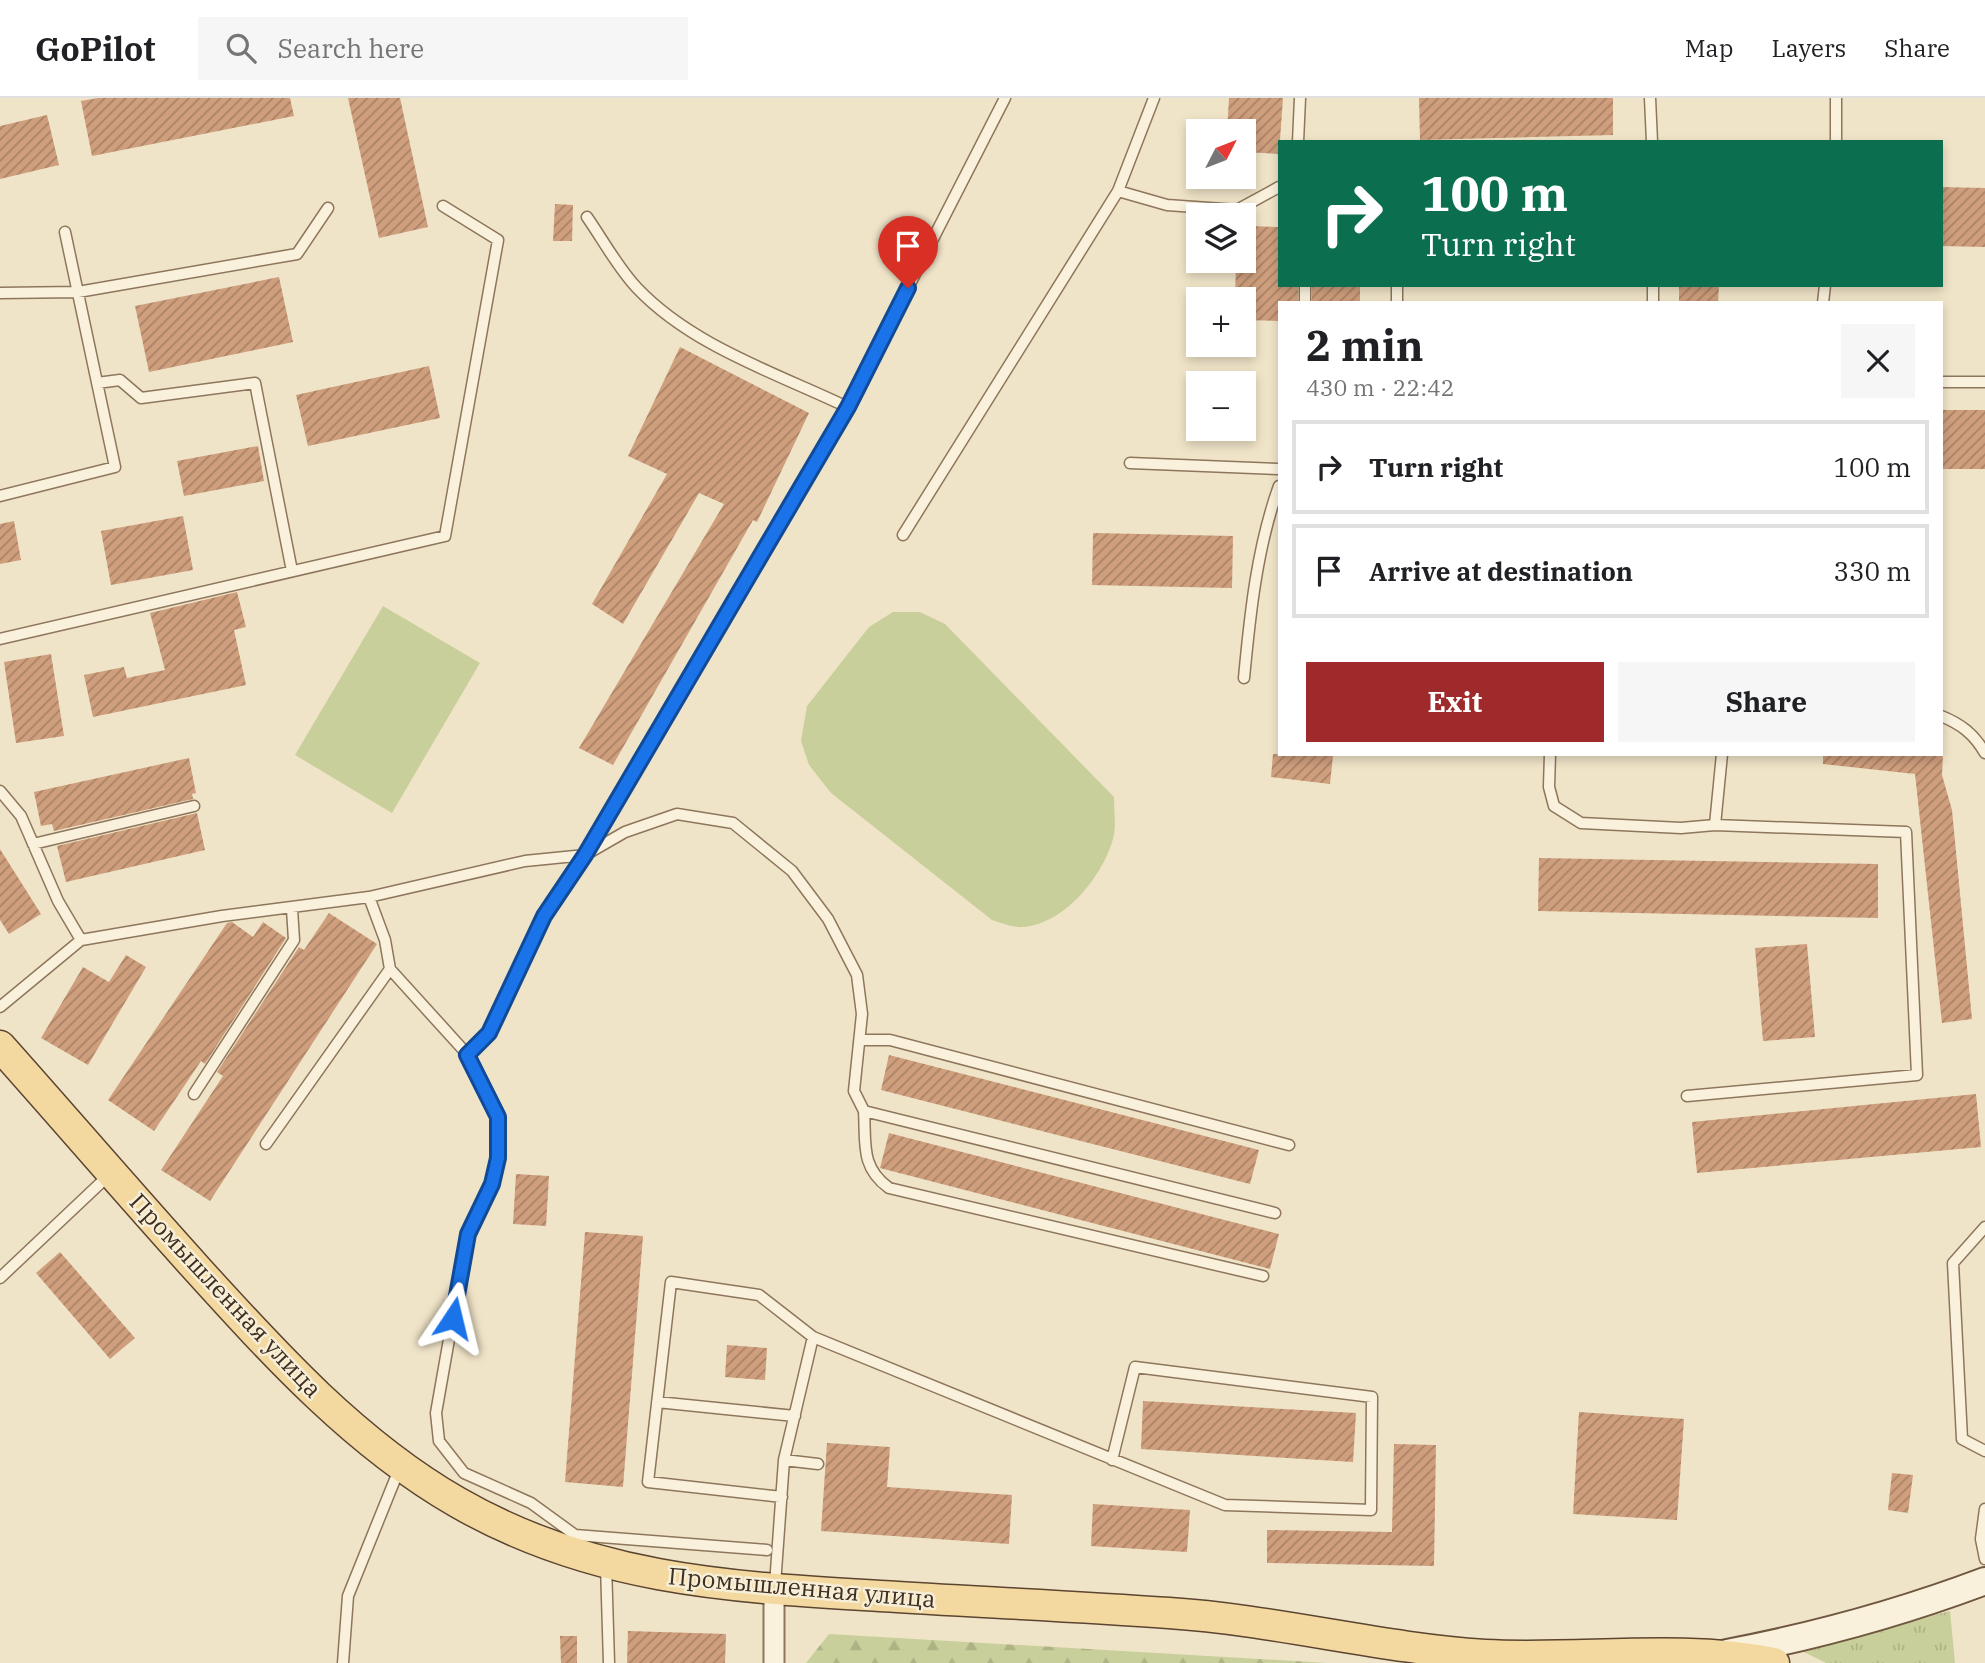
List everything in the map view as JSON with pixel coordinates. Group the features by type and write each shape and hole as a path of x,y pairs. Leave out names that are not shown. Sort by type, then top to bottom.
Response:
{"main road":[{"name":"Промышленная улица","path":"0,1046 265,1343 355,1429 454,1500 528,1539 606,1565 679,1579 774,1590 1175,1613 1270,1625 1410,1648 1555,1660 1722,1654 1774,1663"}],"street":[{"path":"1722,1654 1851,1626 1915,1607 1985,1581"},
{"path":"774,1590 774,1663"}],"lane":[{"path":"467,1055 489,1033 544,916 585,855 848,407 1005,98"},
{"path":"903,535 1118,191 1154,98"},
{"path":"1298,140 1300,98"},
{"path":"1650,98 1652,140"},
{"path":"1836,98 1836,140"},
{"path":"1118,191 1167,205 1237,210 1278,188"},
{"path":"0,639 444,536 498,240 443,206"},
{"path":"0,293 78,292 297,254 328,208"},
{"path":"587,217 635,286 663,313 705,340 848,407"},
{"path":"0,496 115,467 65,232"},
{"path":"97,383 120,380 141,398 255,383 292,571"},
{"path":"1943,382 1985,382"},
{"path":"1130,463 1278,469"},
{"path":"1244,678 1250,616 1271,510 1278,489"},
{"path":"1943,717 1960,724 1971,733 1985,753"},
{"path":"1549,756 1549,787 1554,806 1581,823 1681,828 1715,825 1906,832 1917,1075 1687,1096"},
{"path":"1715,825 1721,756"},
{"path":"0,791 21,816 58,901 81,940"},
{"path":"33,844 194,806"},
{"path":"0,1007 81,940 222,916 369,897 525,861 585,855 625,832 677,814 733,823 792,871 828,919 857,975 862,1014 853,1091 864,1111 866,1162 877,1180 889,1188 1263,1276"},
{"path":"369,897 386,940 390,969 467,1055 498,1117 498,1158 492,1184 468,1234 436,1413 439,1441 464,1474 531,1503 575,1535 767,1550"},
{"path":"194,1094 294,940 292,909"},
{"path":"266,1144 390,969"},
{"path":"861,1040 890,1040 1289,1144"},
{"path":"864,1111 1275,1213"},
{"path":"0,1279 112,1172"},
{"path":"1985,1227 1953,1263 1962,1439 1985,1451"},
{"path":"782,1497 648,1482 671,1282 760,1295 813,1338 1112,1460 1225,1505 1371,1510 1373,1398 1135,1367 1112,1460"},
{"path":"774,1590 784,1460 813,1338"},
{"path":"657,1402 795,1416"},
{"path":"784,1460 818,1464"},
{"path":"344,1663 348,1595 401,1464"},
{"path":"1985,1509 1981,1539 1985,1559"},
{"path":"606,1565 610,1663"}],"green space":[{"path":"383,606 480,663 392,813 295,755"},
{"path":"893,612 920,612 945,624 1114,797 1114,835 1102,865 1081,894 1055,916 1024,927 992,920 831,793 809,765 801,741 807,706 869,627"},
{"path":"1950,1611 1955,1663 1826,1663 1800,1650"},
{"path":"829,1634 1329,1663 806,1663"}],"building":[{"path":"98,98 290,98 294,116 92,156 81,101"},
{"path":"348,98 400,98 428,227 379,238"},
{"path":"1229,98 1283,98 1278,154 1256,153 1256,119 1228,119"},
{"path":"1419,98 1613,98 1613,135 1420,140"},
{"path":"47,115 59,165 0,179 0,126"},
{"path":"1943,187 1985,188 1985,247 1943,246"},
{"path":"555,204 573,205 572,241 553,241"},
{"path":"1256,226 1278,227 1278,287 1298,287 1298,301 1278,301 1278,321 1256,320 1256,287 1235,287 1236,273 1256,273"},
{"path":"279,277 293,342 149,372 135,306"},
{"path":"1312,287 1360,287 1360,301 1312,301"},
{"path":"1679,287 1719,287 1718,301 1679,301"},
{"path":"680,347 809,413 757,522 753,520 613,765 579,748 724,504 699,493 623,624 592,604 667,474 628,456"},
{"path":"429,366 440,418 308,446 296,395"},
{"path":"1943,410 1985,410 1985,469 1943,469"},
{"path":"258,446 264,481 184,496 177,461"},
{"path":"183,516 193,570 111,585 101,531"},
{"path":"14,521 21,560 0,564 0,524"},
{"path":"1093,533 1233,536 1232,588 1092,585"},
{"path":"237,592 246,627 234,630 246,685 93,717 84,675 124,667 127,678 165,670 150,613"},
{"path":"51,654 64,736 16,743 4,662"},
{"path":"1273,754 1333,756 1330,784 1271,777"},
{"path":"1823,756 1943,756 1942,775 1952,810 1972,1019 1942,1023 1915,774 1823,764"},
{"path":"189,758 196,793 192,794 193,799 54,831 52,824 41,826 34,792"},
{"path":"197,813 205,850 66,882 57,846"},
{"path":"0,849 41,914 9,934 0,920"},
{"path":"1539,858 1878,864 1878,918 1538,911"},
{"path":"329,913 377,944 210,1201 161,1170 223,1076 217,1072 299,947 304,950"},
{"path":"232,922 253,937 263,922 286,938 205,1064 201,1061 154,1131 108,1100 227,923"},
{"path":"1807,944 1815,1037 1763,1041 1755,948"},
{"path":"126,955 146,967 88,1065 41,1038 83,967 109,982"},
{"path":"889,1055 1259,1150 1250,1184 881,1090"},
{"path":"1976,1094 1981,1147 1697,1173 1692,1122"},
{"path":"889,1133 1279,1234 1270,1269 880,1168"},
{"path":"516,1174 549,1176 546,1226 513,1224"},
{"path":"585,1232 643,1236 623,1487 565,1482"},
{"path":"60,1252 135,1338 110,1359 36,1273"},
{"path":"727,1345 767,1348 765,1380 725,1377"},
{"path":"1143,1401 1356,1413 1353,1462 1141,1449"},
{"path":"1579,1412 1684,1419 1677,1520 1573,1514"},
{"path":"827,1443 890,1447 887,1487 1012,1495 1009,1544 821,1531"},
{"path":"1394,1444 1436,1445 1434,1566 1267,1563 1267,1530 1392,1532"},
{"path":"1892,1473 1913,1475 1908,1513 1888,1510"},
{"path":"1093,1504 1190,1510 1187,1552 1091,1546"},
{"path":"628,1631 726,1634 725,1663 627,1663"},
{"path":"560,1636 577,1636 577,1663 561,1663"}],"route":[{"path":"453,1318 468,1234 492,1184 498,1158 498,1117 467,1055 489,1033 544,916 585,855 848,407 908,288"}]}
